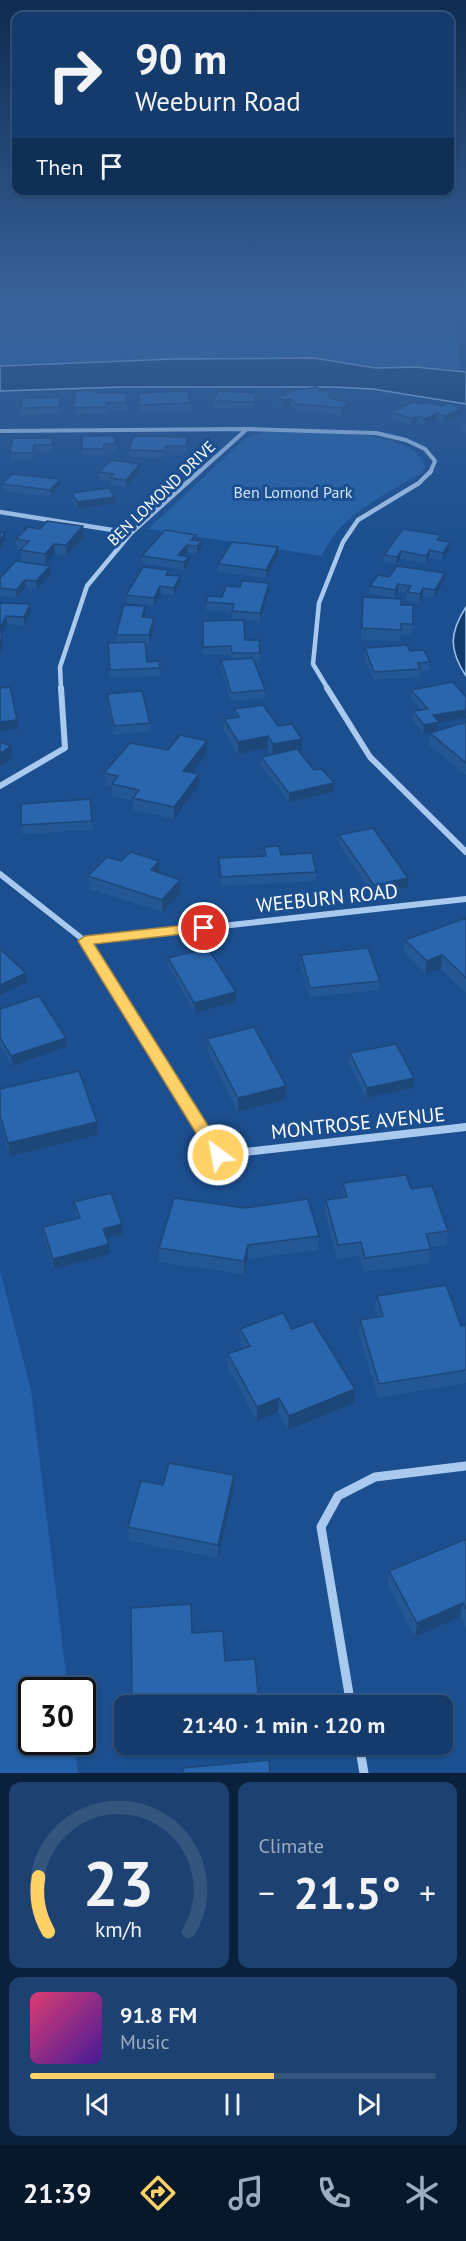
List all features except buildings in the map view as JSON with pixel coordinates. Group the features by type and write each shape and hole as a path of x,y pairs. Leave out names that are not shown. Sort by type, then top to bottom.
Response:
{"street":[{"path":"0,431 247,429 376,433 406,440 425,449 435,461 430,473 419,483 358,520 343,542 319,603 313,664 370,757 466,852"},
{"name":"BEN LOMOND DRIVE","path":"0,786 65,748 60,668 87,586 131,533 247,429"},
{"path":"0,512 131,533"},
{"name":"MONTROSE AVENUE","path":"0,874 85,941 218,1155 466,1127"},
{"name":"WEEBURN ROAD","path":"85,941 466,899"},
{"path":"349,1695 321,1527 338,1496 375,1477 466,1466"},
{"path":"360,1755 364,1773"}],"green space":[{"name":"Ben Lomond Park","path":"262,432 327,432 378,438 400,444 416,453 425,467 420,474 378,498 350,518 329,542 322,556 148,529 247,437"},
{"path":"0,1271 31,1390 66,1677 18,1677 18,1755 76,1755 78,1773 0,1773"}],"shaded area":[{"path":"0,386 466,386 466,404 373,389 332,387 123,387 0,391"},
{"path":"466,607 466,676 456,658 453,642 456,625"}],"route":[{"path":"204,928 85,941 218,1155"}]}
